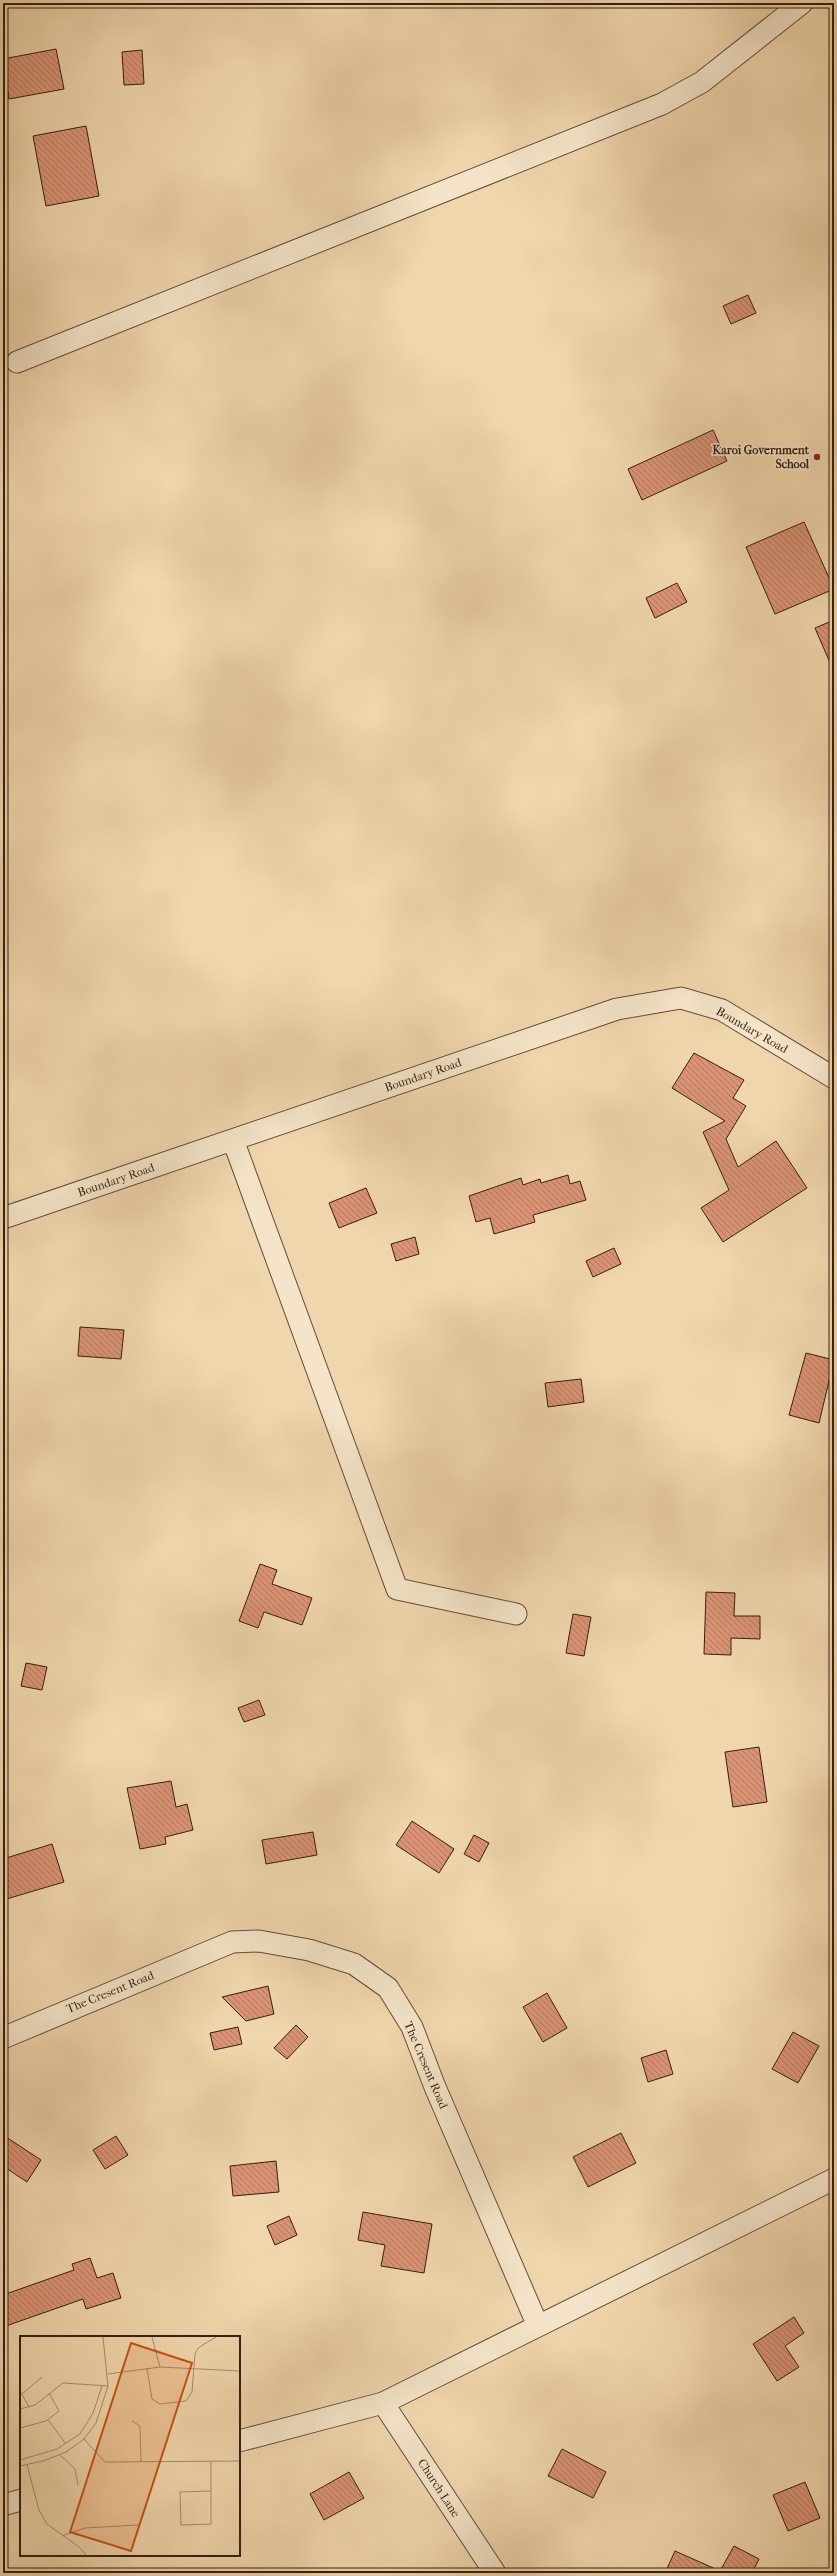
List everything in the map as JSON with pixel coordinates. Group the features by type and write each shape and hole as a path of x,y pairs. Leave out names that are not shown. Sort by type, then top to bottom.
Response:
{"street":[{"path":"17,362 662,104 702,82 802,3"},
{"name":"Boundary Road","path":"3,1218 617,1009 681,998 722,1010 834,1078"},
{"path":"233,1140 397,1589 516,1614"},
{"name":"The Cresent Road","path":"3,2038 232,1942 259,1941 309,1950 354,1964 388,1988 412,2027 438,2094 538,2326"},
{"path":"240,2441 383,2403 834,2179"},
{"name":"Church Lane","path":"383,2403 495,2573"},
{"path":"3,2505 20,2500"}],"building":[{"path":"56,49 64,89 9,99 3,59"},
{"path":"142,50 144,84 124,85 122,52"},
{"path":"86,126 99,196 46,206 33,136"},
{"path":"748,295 756,313 731,324 723,306"},
{"path":"713,430 727,461 642,500 628,469"},
{"path":"804,522 834,589 775,614 746,547"},
{"path":"677,583 687,602 655,618 646,598"},
{"path":"834,620 834,672 815,628"},
{"path":"694,1053 744,1080 733,1098 746,1106 726,1139 738,1167 776,1141 807,1188 723,1242 701,1208 729,1190 703,1132 725,1121 672,1088"},
{"path":"568,1175 570,1184 580,1181 586,1200 533,1215 535,1222 494,1234 490,1218 476,1222 469,1196 521,1178 523,1185 540,1179 541,1183"},
{"path":"366,1188 377,1213 339,1228 329,1203"},
{"path":"415,1237 419,1254 396,1261 391,1244"},
{"path":"614,1248 621,1264 593,1277 586,1261"},
{"path":"80,1327 124,1330 121,1359 78,1356"},
{"path":"806,1353 834,1360 819,1423 789,1415"},
{"path":"581,1379 584,1402 548,1407 545,1383"},
{"path":"260,1564 277,1570 272,1584 312,1598 302,1625 264,1612 258,1628 239,1621"},
{"path":"706,1592 735,1593 734,1616 760,1616 760,1639 731,1638 731,1655 704,1654"},
{"path":"573,1614 591,1617 584,1656 566,1653"},
{"path":"26,1663 47,1667 42,1690 21,1686"},
{"path":"259,1700 265,1715 244,1722 238,1708"},
{"path":"759,1747 767,1802 733,1807 725,1752"},
{"path":"171,1781 176,1807 187,1804 193,1830 165,1837 166,1844 140,1849 127,1788"},
{"path":"412,1821 454,1849 439,1873 396,1845"},
{"path":"313,1832 317,1855 266,1864 262,1840"},
{"path":"474,1835 489,1843 479,1862 464,1854"},
{"path":"52,1844 64,1882 3,1900 3,1859"},
{"path":"268,1986 274,2014 246,2021 222,1997"},
{"path":"547,1993 567,2028 543,2042 523,2007"},
{"path":"296,2025 308,2037 287,2059 274,2048"},
{"path":"238,2027 242,2044 214,2050 210,2033"},
{"path":"793,2032 819,2046 798,2083 772,2069"},
{"path":"666,2050 673,2074 648,2082 641,2058"},
{"path":"621,2133 636,2163 588,2187 573,2157"},
{"path":"3,2135 41,2160 27,2182 3,2166"},
{"path":"116,2136 128,2155 105,2169 93,2150"},
{"path":"276,2161 279,2192 233,2196 230,2166"},
{"path":"363,2212 432,2224 424,2273 381,2266 385,2245 358,2240"},
{"path":"289,2216 297,2235 275,2245 267,2226"},
{"path":"90,2258 97,2278 113,2273 121,2298 86,2309 83,2299 3,2327 3,2295 74,2270 72,2264"},
{"path":"794,2317 804,2333 785,2346 799,2367 777,2381 753,2344"},
{"path":"562,2449 606,2472 593,2498 548,2476"},
{"path":"349,2472 364,2498 324,2520 310,2494"},
{"path":"805,2482 820,2518 788,2531 773,2495"},
{"path":"734,2546 759,2559 752,2573 665,2573 675,2551 720,2571"}],"place":[{"name":"Karoi Government School","path":"817,457"}]}
